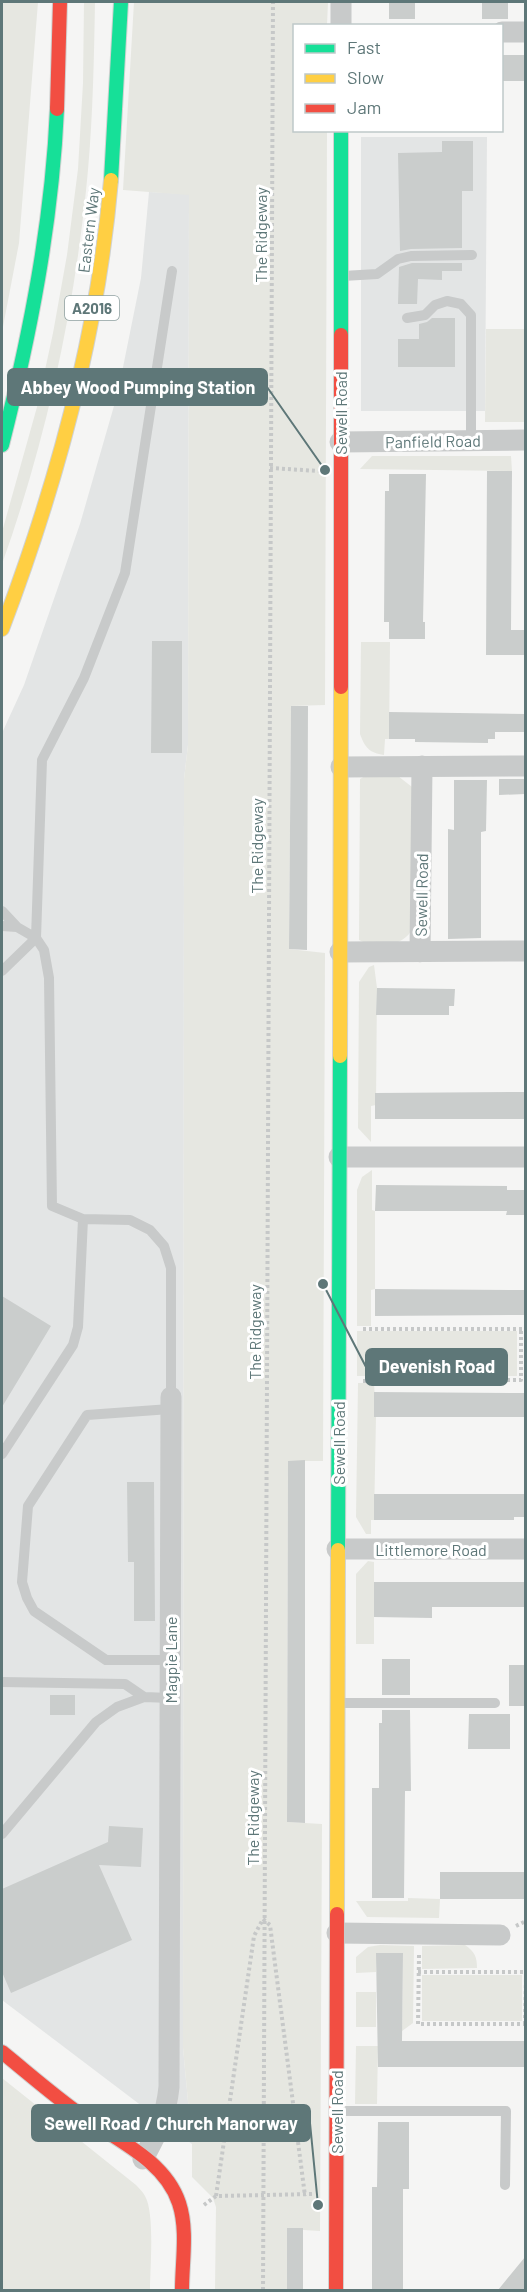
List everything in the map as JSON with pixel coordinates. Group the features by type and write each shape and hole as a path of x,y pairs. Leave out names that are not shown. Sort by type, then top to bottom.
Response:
{"street":[{"path":"2,445 39,280 52,171 60,57 60,2"},
{"name":"Eastern Way","path":"2,629 61,451 78,381 102,256 114,152 121,2"},
{"path":"341,2 341,24"},
{"path":"503,32 525,32"},
{"name":"Sewell Road","path":"336,2290 341,767 340,132"},
{"name":"Panfield Road","path":"340,442 525,440"},
{"name":"Sewell Road","path":"420,952 422,766"},
{"path":"341,767 525,766"},
{"name":"Sewell Road","path":"340,952 525,951"},
{"path":"339,1157 525,1157"},
{"name":"Magpie Lane","path":"143,2159 162,2126 167,2109 169,2087 170,1403"},
{"name":"Littlemore Road","path":"338,1548 525,1549"},
{"path":"337,1933 500,1935"},
{"path":"2,2052 80,2115 160,2172 172,2186 179,2202 182,2222 182,2290"}],"lane":[{"path":"340,276 377,274 398,259 411,256 472,255"},
{"path":"36,938 42,760 84,678 125,573 171,271"},
{"path":"407,318 425,315 435,305 447,301 461,304 471,315 471,441"},
{"path":"2,911 17,927 36,938 44,950 49,978 52,1206 83,1219 78,1327 73,1344 2,1454"},
{"path":"2,926 17,927"},
{"path":"2,970 36,938"},
{"name":"Magpie Lane","path":"83,1219 130,1220 150,1230 164,1246 171,1268 170,1403"},
{"path":"170,1403 87,1415 28,1506 22,1582 34,1611 106,1660 170,1660"},
{"path":"2,1682 125,1684 144,1697"},
{"path":"2,1834 96,1722 117,1707 144,1697 170,1698"},
{"path":"337,1703 495,1703"},
{"path":"336,2111 506,2111 505,2185"}],"path":[{"name":"The Ridgeway","path":"263,2290 273,2"},
{"path":"270,468 314,471"},
{"path":"338,1381 521,1380 523,1368 523,1329 339,1329"},
{"path":"263,1919 270,1925 305,2196 216,2196 254,1936 263,1919"},
{"path":"525,1921 525,1955"},
{"path":"419,1935 418,2024 525,2024 525,1979"},
{"path":"418,1972 525,1972"}],"shaded area":[{"path":"2,2 38,2 19,243 2,332"},
{"path":"84,2 95,2 94,65 88,170 76,270 46,419 2,564 2,532 37,407 67,255 78,169 83,83"},
{"path":"134,2 328,2 327,24 293,24 293,132 327,132 325,705 291,706 289,949 325,953 323,1461 288,1461 287,1822 322,1824 320,2231 287,2229 287,2290 215,2290 216,2207 213,2198 192,2177 192,2144 183,2048 184,779 188,745 189,195 123,190"},
{"path":"361,137 487,137 485,411 361,411"},
{"path":"149,192 189,194 188,745 184,779 183,2048 192,2144 2,2000 2,733 24,685 80,524 118,392 141,278"},
{"path":"486,329 525,329 525,422 485,422"},
{"path":"372,456 511,456 512,471 360,469"},
{"path":"361,642 390,642 389,739 385,739 384,755 369,749 360,734"},
{"path":"367,775 398,776 412,787 411,931 401,940 388,945 373,945 359,940 360,779"},
{"path":"374,965 377,988 376,1105 371,1106 371,1142 358,1128 359,982 369,967"},
{"path":"372,1170 372,1210 375,1211 375,1289 371,1290 371,1326 357,1326 357,1190 362,1177"},
{"path":"357,1331 517,1331 517,1376 357,1376"},
{"path":"358,1383 374,1383 376,1417 374,1520 371,1520 371,1534 366,1534 356,1517"},
{"path":"368,1561 374,1562 374,1644 356,1644 356,1574"},
{"path":"408,1898 440,1899 439,1918 367,1917 356,1901 408,1901"},
{"path":"465,1945 475,1955 477,1968 422,1969 422,1946"},
{"path":"414,1946 413,2023 402,2031 403,1953 377,1953 376,1972 356,1973 356,1957 368,1947"},
{"path":"422,1975 522,1975 522,2021 422,2021"},
{"path":"356,1992 376,1992 376,2027 356,2027"},
{"path":"356,2046 378,2046 377,2104 355,2104"},
{"path":"2,2078 143,2193 148,2204 151,2228 150,2290 2,2290"}],"building":[{"path":"389,2 415,2 415,19 389,19"},
{"path":"482,2 508,2 508,19 482,19"},
{"path":"503,55 525,55 525,81 503,81"},
{"path":"442,141 473,141 473,191 462,191 462,248 400,251 398,153 442,152"},
{"path":"412,263 462,263 462,271 442,271 442,280 418,279 417,304 398,304 399,267"},
{"path":"432,318 455,318 455,367 398,367 398,339 419,339 419,324"},
{"path":"487,471 512,471 511,630 525,630 525,655 486,655"},
{"path":"389,474 426,474 423,622 425,622 425,639 389,639 389,622 384,622 385,491 389,491"},
{"path":"152,641 182,641 182,753 151,753"},
{"path":"291,706 308,706 307,950 289,949"},
{"path":"389,712 525,714 525,732 495,732 495,739 488,739 488,743 415,742 415,739 389,739"},
{"path":"499,779 525,779 525,794 499,795"},
{"path":"454,780 487,780 486,831 481,832 481,938 448,939 448,829 454,830"},
{"path":"377,988 455,989 454,1006 449,1006 449,1015 376,1015"},
{"path":"525,1092 525,1119 375,1119 375,1093"},
{"path":"376,1185 507,1186 507,1190 525,1190 525,1215 506,1215 507,1211 375,1211"},
{"path":"375,1289 525,1290 525,1315 375,1316"},
{"path":"2,1296 51,1326 2,1407"},
{"path":"374,1392 525,1393 525,1417 374,1417"},
{"path":"305,1460 305,1823 287,1822 288,1461"},
{"path":"127,1482 154,1482 155,1621 134,1621 134,1562 128,1562"},
{"path":"374,1494 525,1494 525,1517 514,1517 514,1520 374,1520"},
{"path":"374,1582 525,1582 525,1607 432,1607 432,1618 374,1617"},
{"path":"382,1659 410,1659 410,1695 382,1695"},
{"path":"509,1665 525,1665 525,1706 509,1706"},
{"path":"50,1695 75,1695 75,1715 50,1715"},
{"path":"382,1710 410,1710 411,1791 405,1791 404,1898 372,1898 372,1788 379,1788 379,1723 382,1723"},
{"path":"469,1714 510,1714 510,1749 468,1749"},
{"path":"109,1826 143,1828 141,1867 99,1865 132,1940 11,1993 2,1972 2,1889 108,1842"},
{"path":"440,1872 525,1872 525,1899 440,1899"},
{"path":"376,1953 403,1953 402,2041 525,2041 525,2067 378,2067"},
{"path":"378,2122 409,2122 409,2189 403,2189 403,2290 372,2290 372,2187 377,2187"},
{"path":"287,2228 303,2228 303,2290 287,2290"},
{"path":"525,2257 525,2290 498,2290"}],"traffic: fast":[{"path":"111,180 121,2"},
{"path":"2,445 22,362 45,236 57,109"},
{"path":"341,132 341,335"},
{"path":"338,1550 340,1056"}],"traffic: slow":[{"path":"2,629 40,519 72,408 96,295 111,180"},
{"path":"340,1056 341,687"},
{"path":"337,1914 338,1550"}],"traffic: jam":[{"path":"57,109 60,2"},
{"path":"341,335 341,687"},
{"path":"336,2290 337,1914"},
{"path":"2,2052 71,2108 138,2152 163,2174 172,2188 182,2213 184,2235 182,2290"}],"place":[{"name":"Abbey Wood Pumping Station","path":"325,470"},
{"name":"Devenish Road","path":"323,1284"},
{"name":"Sewell Road / Church Manorway","path":"318,2205"}]}
